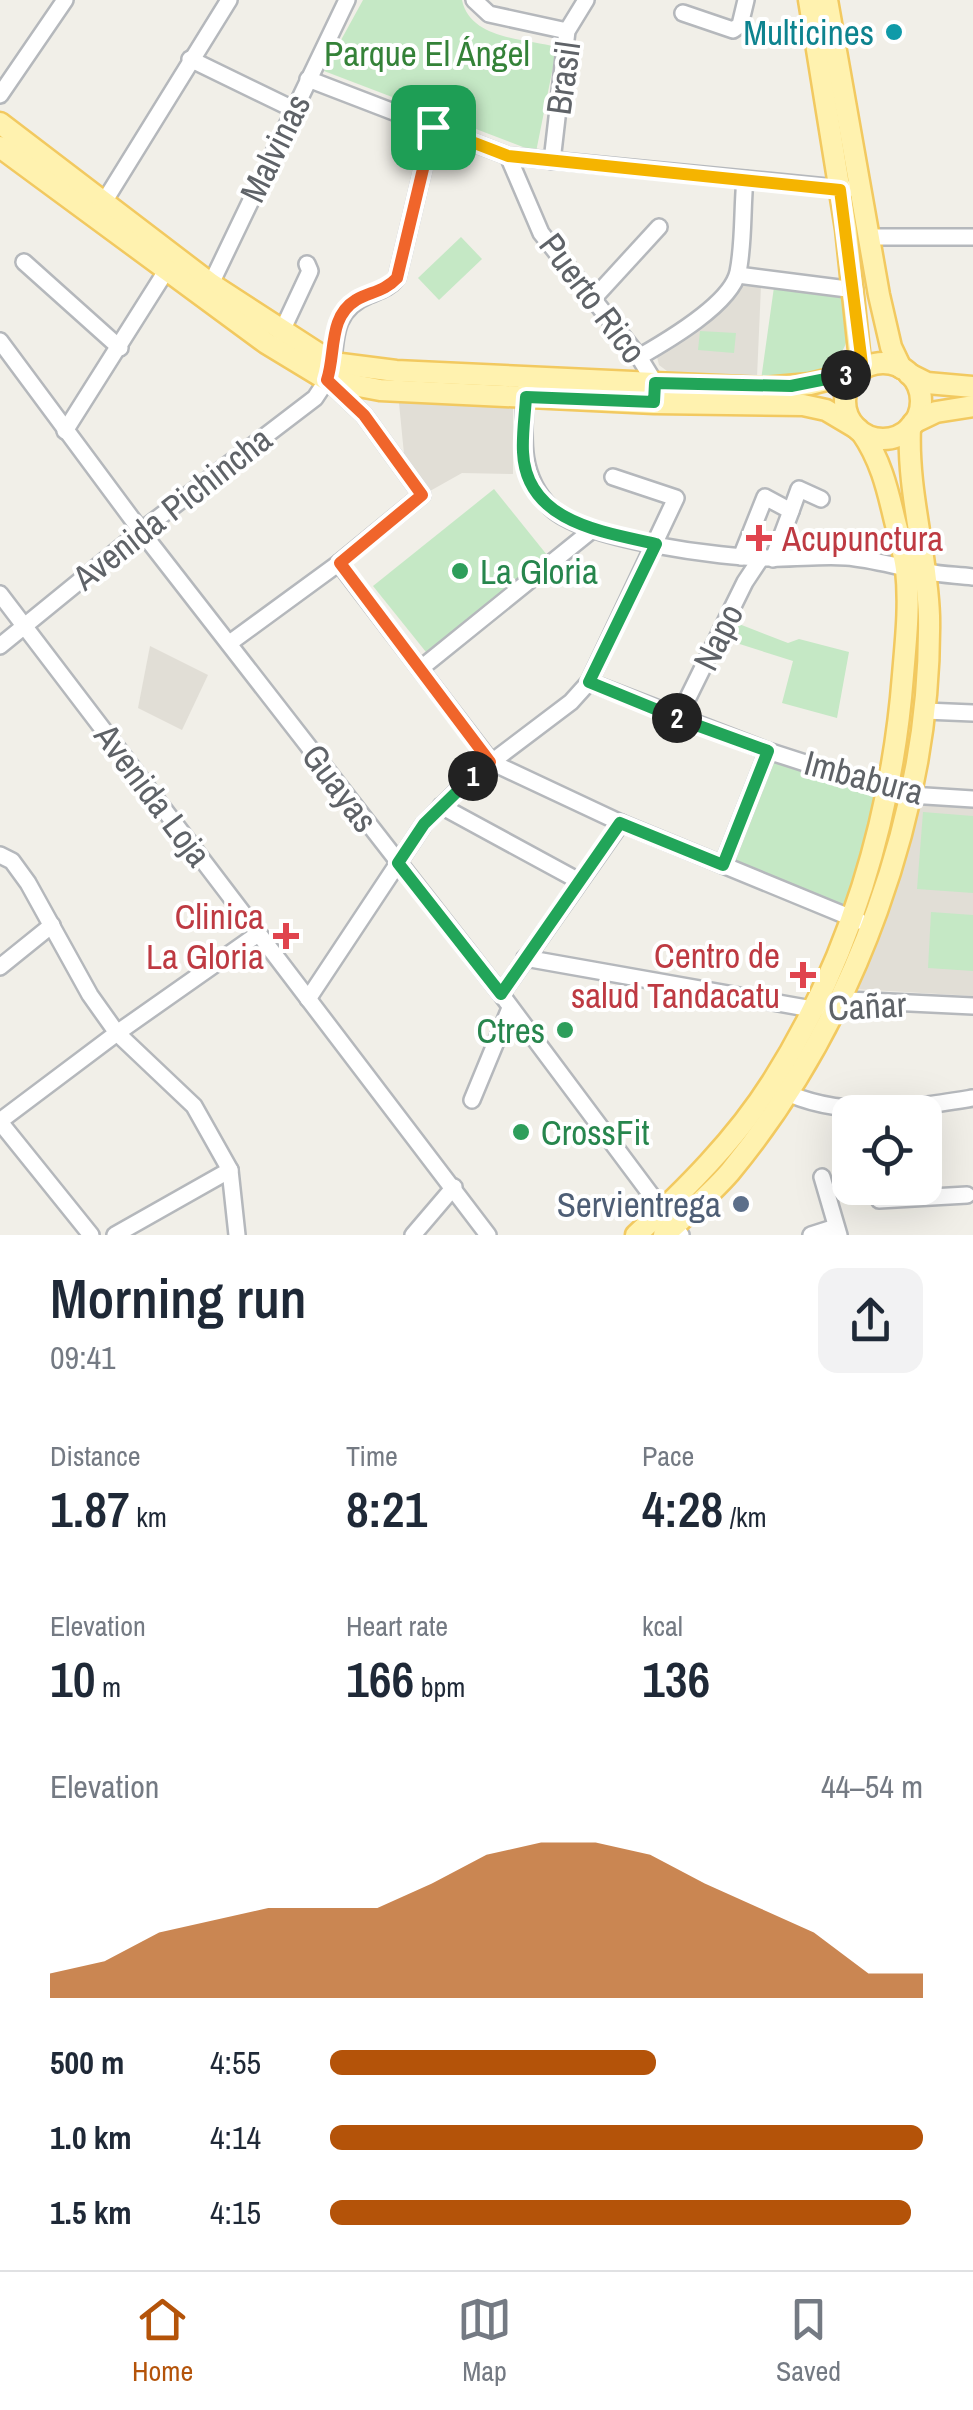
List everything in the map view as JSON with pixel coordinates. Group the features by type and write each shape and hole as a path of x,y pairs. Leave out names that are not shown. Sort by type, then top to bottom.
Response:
{"main road":[{"path":"636,1235 670,1227 715,1155 818,1044 838,1000 860,922 888,790 901,702 916,569 910,488 911,425 920,393 905,371 884,320 869,236 851,189 809,0"},
{"path":"779,1089 812,1009 894,856 926,710 928,616 916,569 873,449 851,421 845,400 851,380 860,371 851,189 828,0"},
{"path":"0,123 166,271 281,332 330,372 396,371 526,387"},
{"path":"0,147 99,210 208,291 266,343 380,390 526,387 804,405 826,410 860,431 887,438 936,412 973,406"},
{"path":"655,393 791,386 879,363 927,383 973,387"}],"street":[{"path":"0,96 64,0"},
{"path":"99,210 229,0"},
{"name":"Malvinas","path":"208,291 347,0"},
{"path":"474,0 488,14 567,31"},
{"name":"Brasil","path":"552,161 567,31 586,0"},
{"path":"683,13 733,30 740,25 746,0"},
{"path":"190,59 293,109"},
{"path":"308,79 508,156 851,189"},
{"path":"231,642 340,563 422,495 330,372 335,329 344,311 354,301 388,288 397,278 433,127"},
{"name":"Puerto Rico","path":"508,156 541,233 639,356 655,393"},
{"path":"639,356 698,318 738,276 744,178"},
{"path":"593,299 659,227"},
{"path":"869,236 973,237"},
{"path":"24,262 120,348"},
{"path":"281,332 310,271 307,264"},
{"path":"66,431 166,271"},
{"path":"738,276 854,290"},
{"name":"Guayas","path":"0,340 141,531 506,1001 670,1227"},
{"name":"Avenida Pichincha","path":"0,646 141,531 315,398 330,372"},
{"path":"526,387 523,456 530,477 551,508 592,530 742,556 847,557 973,577"},
{"path":"364,415 380,390"},
{"path":"308,999 398,863 441,806 490,762 571,702 589,682 676,498 613,477"},
{"path":"742,556 765,497 791,511 800,489 821,499"},
{"name":"Napo","path":"678,718 744,582 767,558 791,511"},
{"path":"420,669 592,530"},
{"path":"340,563 490,762 620,823 860,922"},
{"name":"Avenida Loja","path":"0,594 488,1235"},
{"name":"Imbabura","path":"589,682 768,751 888,790 973,799"},
{"path":"926,710 973,713"},
{"path":"723,865 768,751"},
{"path":"441,806 579,881"},
{"path":"472,1100 525,958 620,823"},
{"path":"4,862 52,925 90,995 117,1033 194,1106 230,1170 237,1235"},
{"path":"0,967 52,925"},
{"path":"92,1235 0,1122 117,1033 258,934"},
{"name":"Cañar","path":"525,958 812,1009 838,1000 973,1006"},
{"path":"779,1089 832,1107"},
{"path":"942,1104 973,1098"},
{"path":"115,1235 230,1170"},
{"path":"811,1235 838,1231 822,1177"},
{"path":"413,1235 454,1188"},
{"path":"942,1195 966,1196"}],"shaded area":[{"path":"742,283 761,286 757,377 671,374 659,365 656,353"},
{"path":"399,403 513,405 513,474 462,473 430,491 404,454"},
{"path":"150,646 208,675 182,730 138,708"},
{"path":"916,805 973,808 973,996 854,989 902,865"}],"green space":[{"name":"Parque El Ángel","path":"363,0 462,0 467,13 487,30 557,47 536,152 324,71"},
{"path":"461,237 482,259 439,300 418,278"},
{"path":"774,287 845,293 847,340 841,353 823,369 761,380"},
{"path":"700,331 736,333 734,353 698,350"},
{"name":"La Gloria","path":"494,489 547,555 426,652 373,586"},
{"path":"734,622 788,643 799,639 849,652 837,718 782,703 793,661 727,640"},
{"path":"774,760 878,793 864,854 845,907 733,860"},
{"path":"923,812 973,816 973,893 917,889"},
{"path":"931,912 973,915 973,971 928,968"}],"place":[{"name":"Multicines","path":"894,32"},
{"name":"Acupunctura","path":"759,538"},
{"name":"La Gloria","path":"460,571"},
{"name":"Clinica La Gloria","path":"286,936"},
{"name":"Centro de salud Tandacatu","path":"803,975"},
{"name":"Ctres","path":"565,1030"},
{"name":"CrossFit","path":"521,1132"},
{"name":"Servientrega","path":"741,1204"}],"route":[{"path":"433,127 508,156 840,190 862,364 858,372 791,386 655,383 654,402 526,397 523,456 538,493 551,508 592,530 656,544 589,682 768,751 723,865 620,823 501,994 398,863 424,824 490,762 340,563 422,495 364,415 327,380 333,363 335,329 344,311 354,301 388,288 397,278 433,127"}]}
